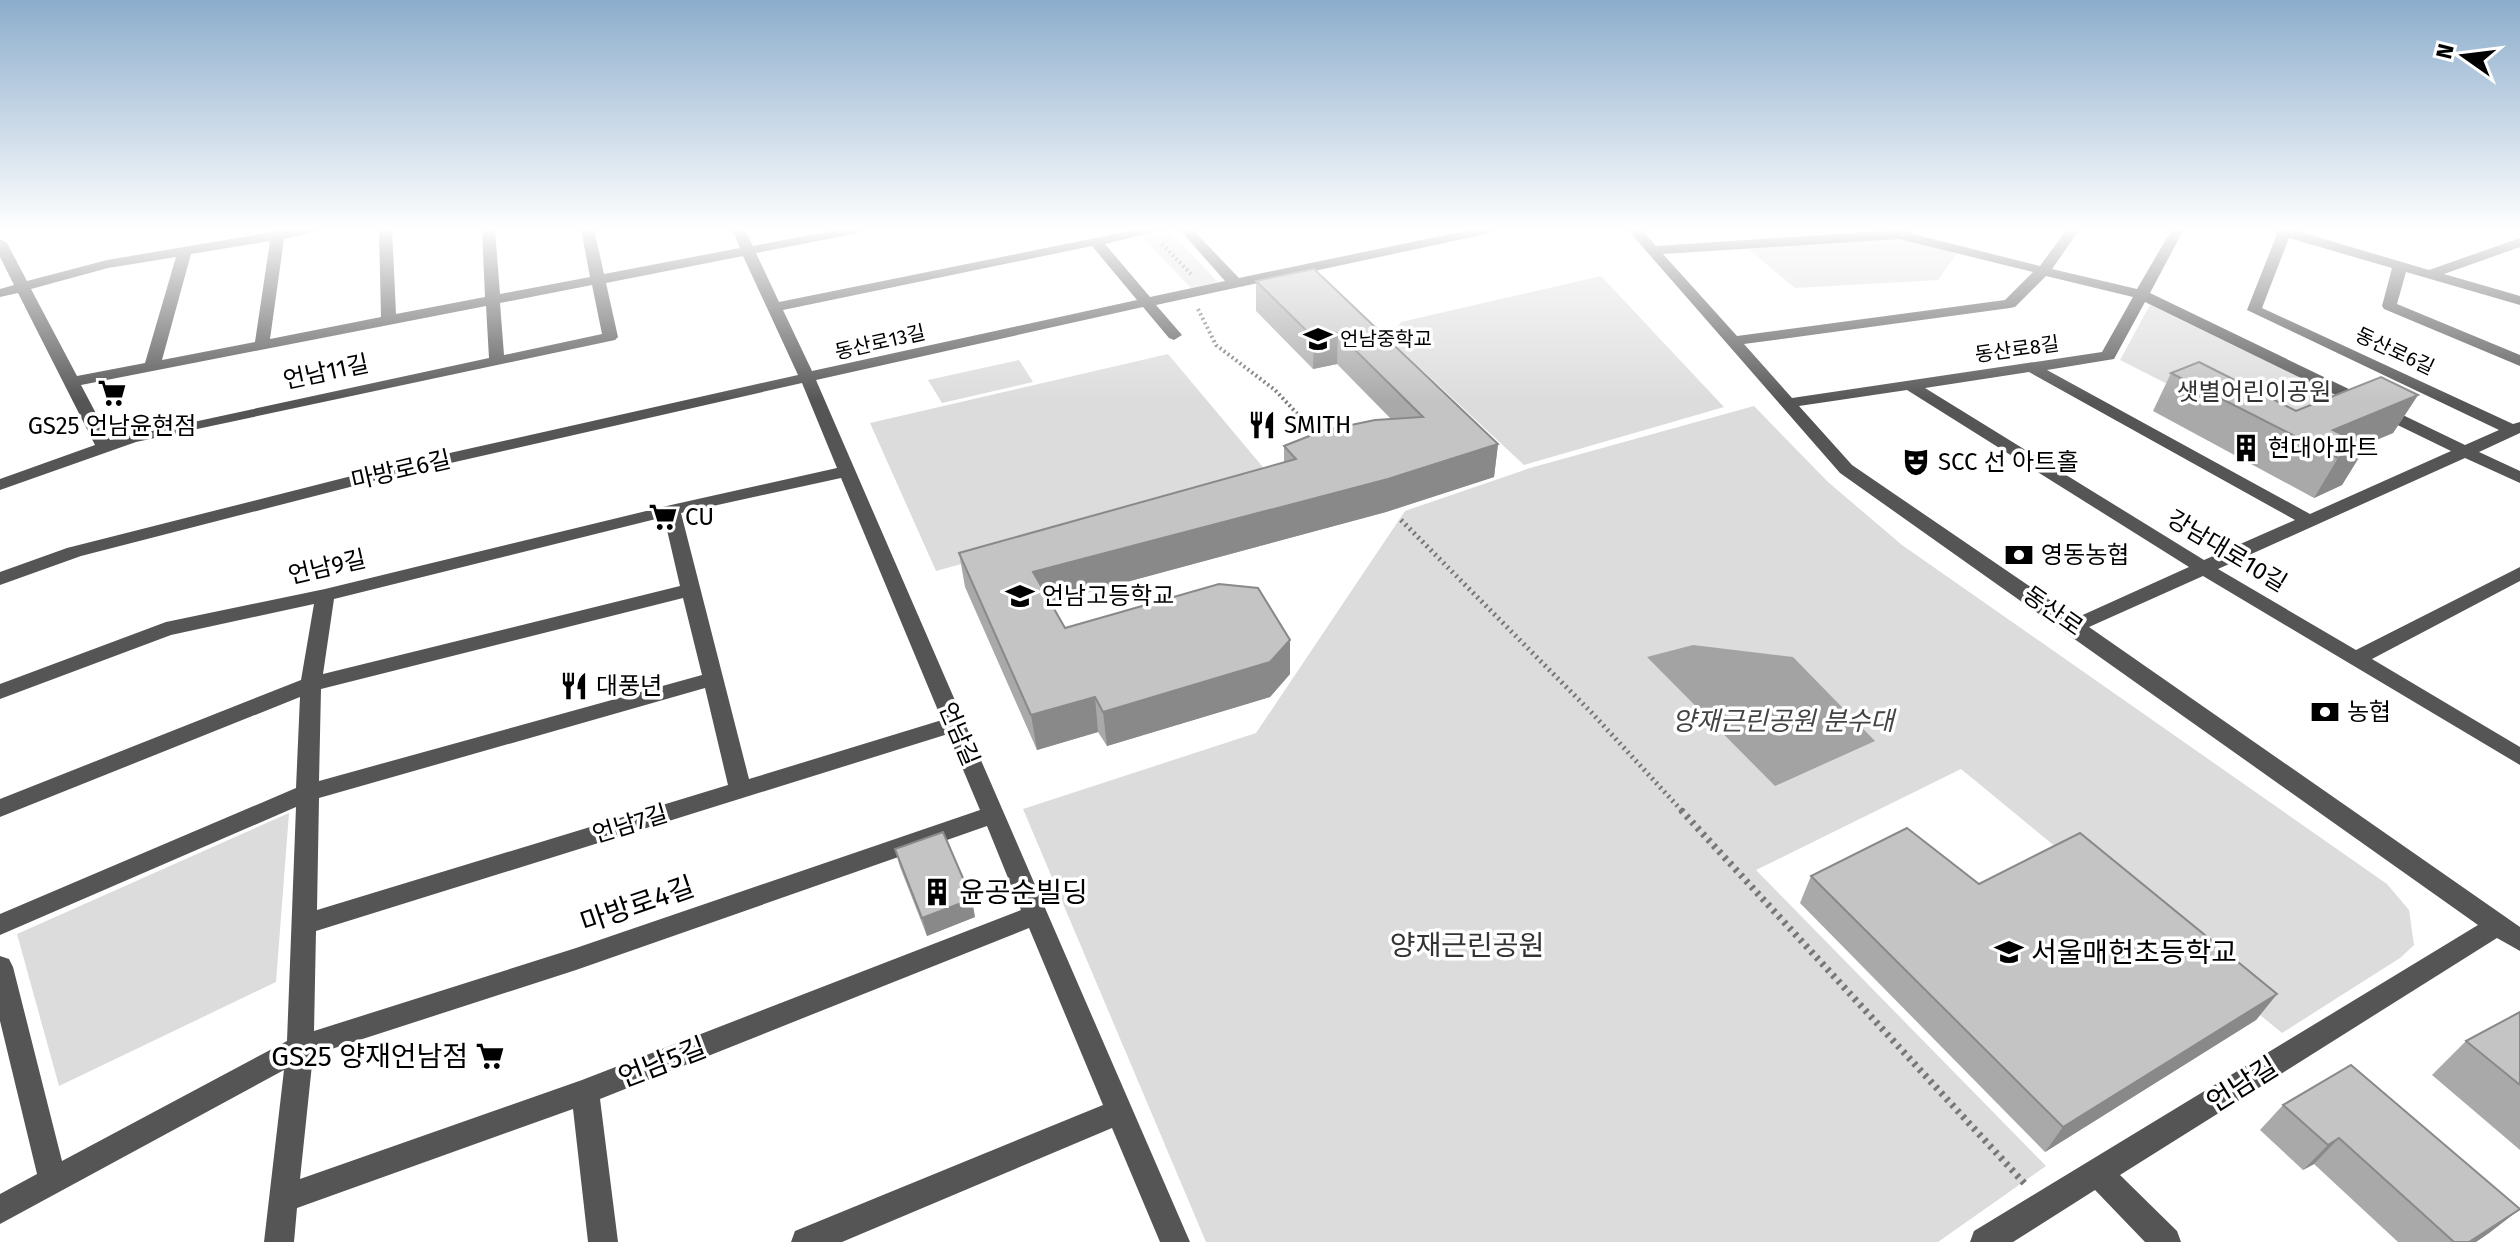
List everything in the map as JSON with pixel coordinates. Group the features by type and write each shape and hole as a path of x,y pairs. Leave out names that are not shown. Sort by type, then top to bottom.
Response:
{"street":[{"path":"0,293 23,287 105,447"},
{"path":"152,367 175,287"},
{"path":"262,344 270,287"},
{"path":"388,287 389,321"},
{"path":"492,287 497,361"},
{"name":"언남11길","path":"72,382 563,287"},
{"name":"언남11길","path":"0,485 131,438 610,337 599,287"},
{"name":"언남길","path":"765,287 808,379 1175,1242"},
{"path":"774,307 871,287"},
{"path":"1135,287 1174,335"},
{"name":"동산로13길","path":"808,379 1216,287"},
{"name":"동산로","path":"1685,287 1846,469 2509,933"},
{"path":"1733,341 2010,304 2027,287"},
{"path":"2110,287 2142,295 2520,478"},
{"name":"동산로8길","path":"1788,403 2108,356 2146,287"},
{"name":"동산로6길","path":"2263,287 2254,310 2517,428"},
{"name":"동산로6길","path":"2394,287 2389,306 2520,361"},
{"path":"2470,287 2520,301"},
{"path":"2031,367 2310,521"},
{"name":"마방로6길","path":"0,579 74,552 387,472 808,379"},
{"name":"강남대로10길","path":"1910,385 2203,568 2520,757"},
{"name":"동산로6길","path":"2074,626 2517,428"},
{"name":"언남9길","path":"0,692 166,629 325,595 671,510 847,471"},
{"path":"671,510 741,790"},
{"path":"2356,659 2520,573"},
{"path":"0,808 311,684 691,590"},
{"path":"279,1242 300,1047 311,684 325,595"},
{"path":"0,925 306,793 713,679"},
{"name":"언남7길","path":"305,924 955,724"},
{"name":"마방로4길","path":"0,1210 300,1047 576,959 993,815"},
{"name":"언남5길","path":"284,1199 585,1092 1036,915"},
{"name":"언남길","path":"1985,1242 2509,933"},
{"path":"0,967 53,1181"},
{"path":"585,1092 603,1242"},
{"path":"806,1242 1120,1111"},
{"path":"2098,1173 2166,1242"}],"path":[{"path":"1206,289 1198,310 1208,336 1239,367 1269,385 1329,448"},
{"path":"1401,520 1591,712 2045,1205"}],"green space":[{"path":"1553,287 1611,287 1724,407 1524,465 1390,340 1401,322"},
{"name":"샛별어린이공원","path":"2150,305 2337,395 2252,427 2120,360"},
{"path":"1168,354 1272,478 936,571 870,423"},
{"path":"1019,360 1033,382 942,403 928,380"},
{"name":"양재근린공원","path":"1754,406 1828,482 1902,545 2387,884 2409,910 2414,945 2400,958 2282,1033 1961,769 1756,870 2046,1166 1938,1242 1206,1242 1023,809 1256,733 1405,511 1530,468"},
{"path":"289,813 276,982 59,1086 17,934"}],"water":[{"name":"양재근린공원 분수대","path":"1693,645 1793,657 1875,741 1775,786 1647,657"}],"building":[{"path":"1262,287 1333,287 1498,444 1388,479 1033,572 1065,628 1219,584 1258,588 1290,640 1270,662 1103,712 1095,697 1031,715 959,553 1296,459 1284,446 1322,431 1375,420 1423,417 1338,333 1314,338"},
{"path":"2199,362 2296,411 2381,377 2418,395 2333,430 2366,446 2338,458 2171,373"},
{"name":"서울매헌초등학교","path":"1907,828 1979,884 2080,833 2277,994 2063,1127 1811,876"},
{"name":"윤공순빌딩","path":"943,832 972,899 922,918 895,849"},
{"path":"2520,1012 2520,1085 2466,1041"},
{"path":"2351,1065 2520,1209 2469,1242 2454,1242 2339,1138 2328,1145 2283,1105"}],"place":[{"name":"언남중학교","path":"1318,339"},
{"name":"GS25 언남윤현점","path":"112,393"},
{"name":"SMITH","path":"1262,425"},
{"name":"현대아파트","path":"2246,448"},
{"name":"SCC 선 아트홀","path":"1916,462"},
{"name":"CU","path":"663,517"},
{"name":"영동농협","path":"2019,555"},
{"name":"언남고등학교","path":"1020,596"},
{"name":"대풍년","path":"574,686"},
{"name":"농협","path":"2325,712"},
{"name":"윤공순빌딩","path":"937,892"},
{"name":"서울매헌초등학교","path":"2009,952"},
{"name":"GS25 양재언남점","path":"490,1056"}]}
